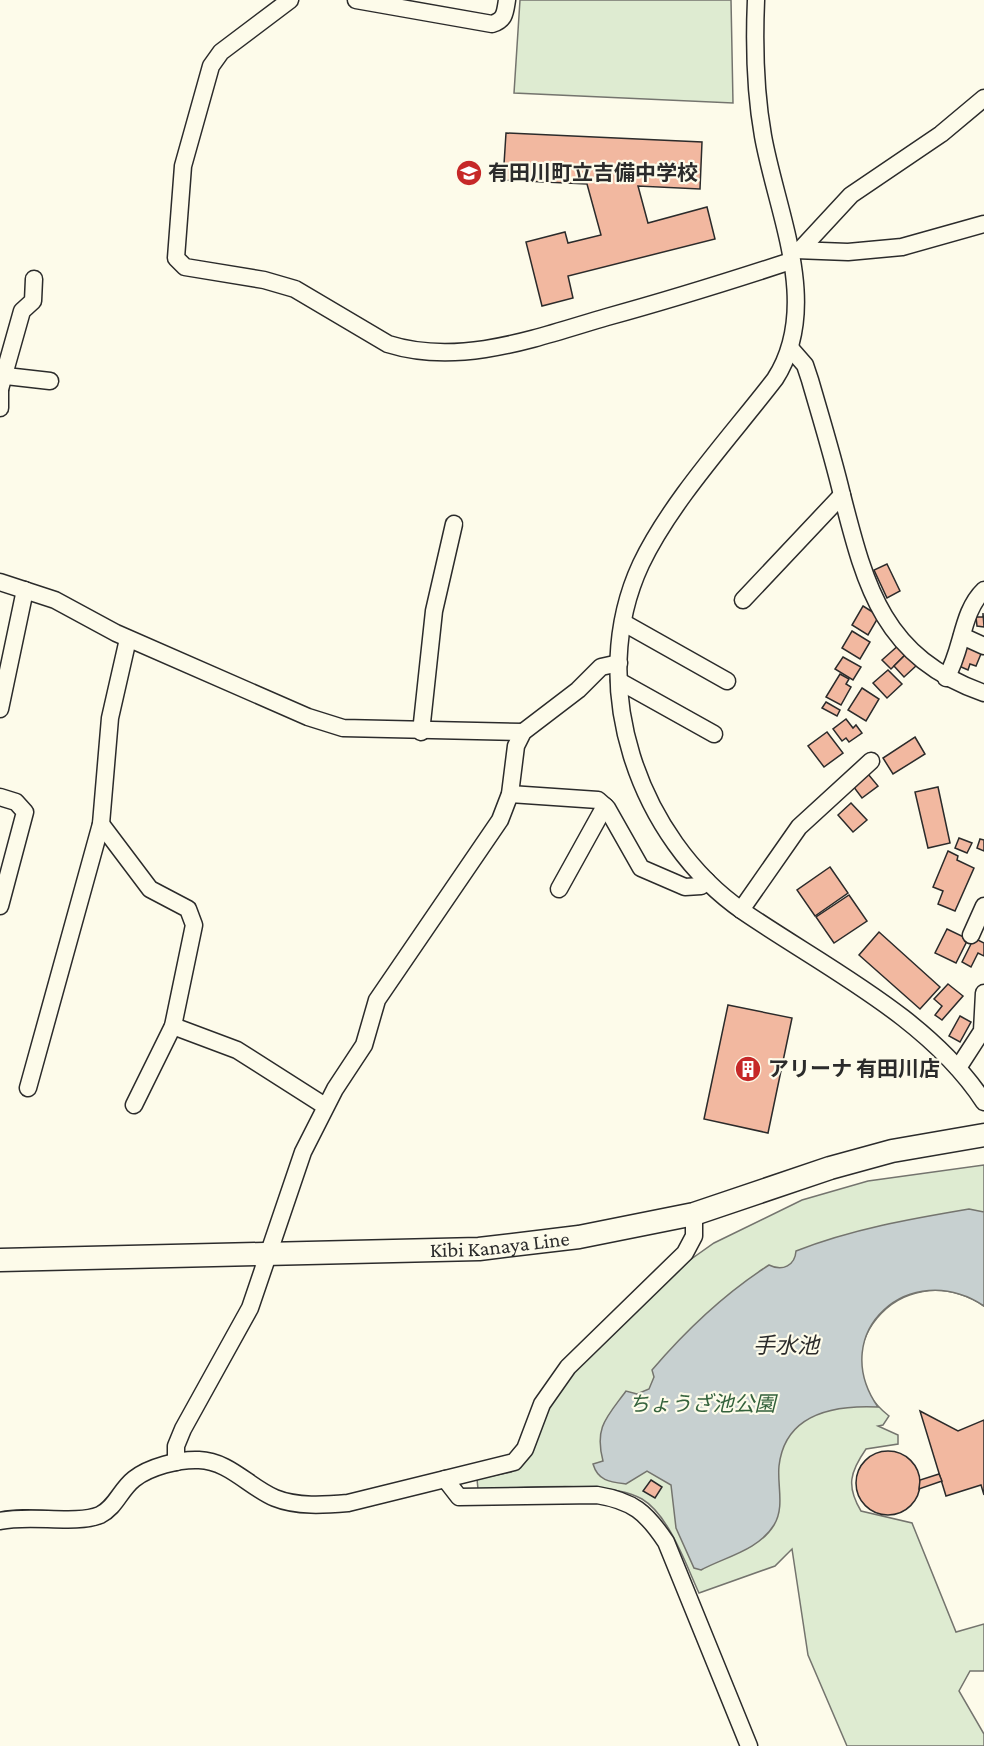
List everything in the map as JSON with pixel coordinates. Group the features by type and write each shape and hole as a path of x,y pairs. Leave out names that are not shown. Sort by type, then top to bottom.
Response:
{"main road":[{"name":"Kibi Kanaya Line","path":"0,1260 479,1249 579,1238 694,1214 830,1168 892,1151 984,1135"}],"street":[{"path":"290,0 221,52 211,66 189,138 179,190 176,258 184,267 264,280 295,289 388,344 401,348 462,352 538,337 678,297 793,253 848,252 902,247 984,224"},
{"path":"356,0 492,24 500,22 504,17 507,0"},
{"path":"756,0 754,46 760,120 793,253 797,304 791,349 775,379 665,522 636,577 624,623 619,663 619,681 628,744 645,790 672,839 707,881 741,910 895,1013 930,1041 958,1068 984,1102"},
{"path":"793,253 851,195 941,134 984,98"},
{"path":"0,408 2,385 22,311 33,301 34,279"},
{"path":"791,349 805,365 859,562 881,612 897,635 946,678 984,693"},
{"path":"2,385 50,381"},
{"path":"743,600 842,495"},
{"path":"421,732 434,611 454,524"},
{"path":"0,582 55,600 129,639 308,717 343,728 421,732 523,732"},
{"path":"0,709 25,590"},
{"path":"946,678 954,665 975,599 984,590"},
{"path":"624,623 727,681"},
{"path":"962,636 984,646"},
{"path":"28,1088 101,824 110,718 129,639"},
{"path":"176,1462 176,1446 183,1429 250,1308 300,1160 326,1106 364,1045 377,1000 500,820 510,794 516,746 523,732 578,690 601,667 619,663"},
{"path":"619,681 714,734"},
{"path":"741,910 799,827 871,761"},
{"path":"510,794 586,798 598,801 605,806 641,868 685,886 696,887 707,881"},
{"path":"0,797 8,805 23,807 25,817 0,906"},
{"path":"559,889 605,806"},
{"path":"101,824 150,889 188,909 194,925 173,1026 134,1105"},
{"path":"971,935 984,906"},
{"path":"958,1068 982,1031 984,993"},
{"path":"173,1026 237,1050 326,1106"},
{"path":"0,1521 29,1517 94,1517 115,1503 134,1479 176,1462 197,1460 218,1464 276,1499 296,1503 348,1503 506,1465 521,1457 542,1404 568,1367 685,1253 694,1236 694,1214"},
{"path":"445,1479 459,1497 597,1496 616,1498 634,1505 651,1520 666,1542 749,1746"}],"green space":[{"path":"520,0 731,0 733,103 514,93"},
{"name":"ちょうざ池公園","path":"984,1165 984,1306 952,1292 923,1291 897,1301 877,1318 864,1341 861,1366 868,1392 889,1416 883,1425 878,1426 898,1435 898,1444 866,1449 853,1472 852,1486 861,1511 912,1523 956,1632 984,1624 984,1671 970,1671 959,1691 984,1734 984,1746 847,1746 808,1655 792,1549 775,1566 699,1593 668,1528 652,1506 642,1499 627,1493 586,1487 478,1489 477,1479 511,1472 522,1465 554,1398 575,1368 687,1262 714,1243 802,1200 868,1181"}],"water":[{"name":"手水池","path":"969,1209 984,1212 984,1306 956,1293 929,1291 904,1297 884,1310 869,1329 862,1353 865,1379 878,1407 829,1411 815,1416 791,1434 783,1448 779,1466 780,1503 777,1518 768,1534 760,1541 701,1570 694,1568 676,1528 671,1485 647,1471 626,1484 601,1477 595,1470 593,1464 603,1461 600,1439 604,1423 626,1391 637,1394 649,1389 654,1377 652,1370 665,1355 707,1313 752,1276 769,1265 779,1268 787,1266 793,1260 796,1251 817,1243 903,1221"}],"building":[{"path":"506,133 702,142 700,189 638,186 648,223 707,207 715,239 568,276 573,298 542,306 526,242 565,232 568,243 601,235 587,184 503,180"},
{"path":"887,564 900,591 887,598 874,570"},
{"path":"863,606 879,616 868,635 852,625"},
{"path":"983,613 984,627 977,626 976,617 983,617"},
{"path":"852,631 870,642 860,659 842,648"},
{"path":"968,643 983,649 976,666 970,664 968,670 959,666"},
{"path":"900,644 908,652 891,669 882,660"},
{"path":"906,654 917,665 904,677 894,666"},
{"path":"843,657 861,667 853,680 835,669"},
{"path":"888,670 902,684 887,698 873,683"},
{"path":"840,674 849,679 846,684 851,687 841,705 826,697"},
{"path":"862,688 879,699 866,721 848,710"},
{"path":"826,702 840,710 837,716 822,708"},
{"path":"846,719 853,728 856,725 862,733 849,742 846,738 842,741 833,729"},
{"path":"827,732 843,753 824,767 808,746"},
{"path":"915,737 925,754 893,774 883,758"},
{"path":"868,774 878,786 862,798 853,786"},
{"path":"938,787 950,843 928,848 915,792"},
{"path":"851,803 867,820 853,832 838,815"},
{"path":"959,838 972,843 967,853 955,848"},
{"path":"980,839 984,840 984,851 977,848"},
{"path":"948,851 958,856 957,860 974,868 955,911 938,904 943,891 933,887"},
{"path":"830,867 848,893 815,916 797,890"},
{"path":"849,895 867,921 834,943 816,917"},
{"path":"947,929 968,939 956,963 935,953"},
{"path":"879,932 940,987 920,1009 859,955"},
{"path":"974,938 984,943 984,956 978,953 971,967 962,962"},
{"path":"948,984 963,996 942,1020 935,1015 942,1006 934,999"},
{"name":"アリーナ 有田川店","path":"728,1005 792,1018 768,1133 704,1119"},
{"path":"960,1016 971,1022 960,1042 949,1036"},
{"path":"920,1411 958,1431 984,1420 984,1495 981,1485 946,1496"},
{"path":"888,1451 906,1457 914,1465 920,1483 914,1501 906,1509 888,1515 870,1509 862,1501 856,1483 862,1465 870,1457"},
{"path":"939,1474 942,1481 919,1489 920,1480"},
{"path":"651,1480 662,1487 655,1498 643,1491"}],"place":[{"name":"有田川町立吉備中学校","path":"469,173"},
{"name":"アリーナ 有田川店","path":"748,1069"}]}
